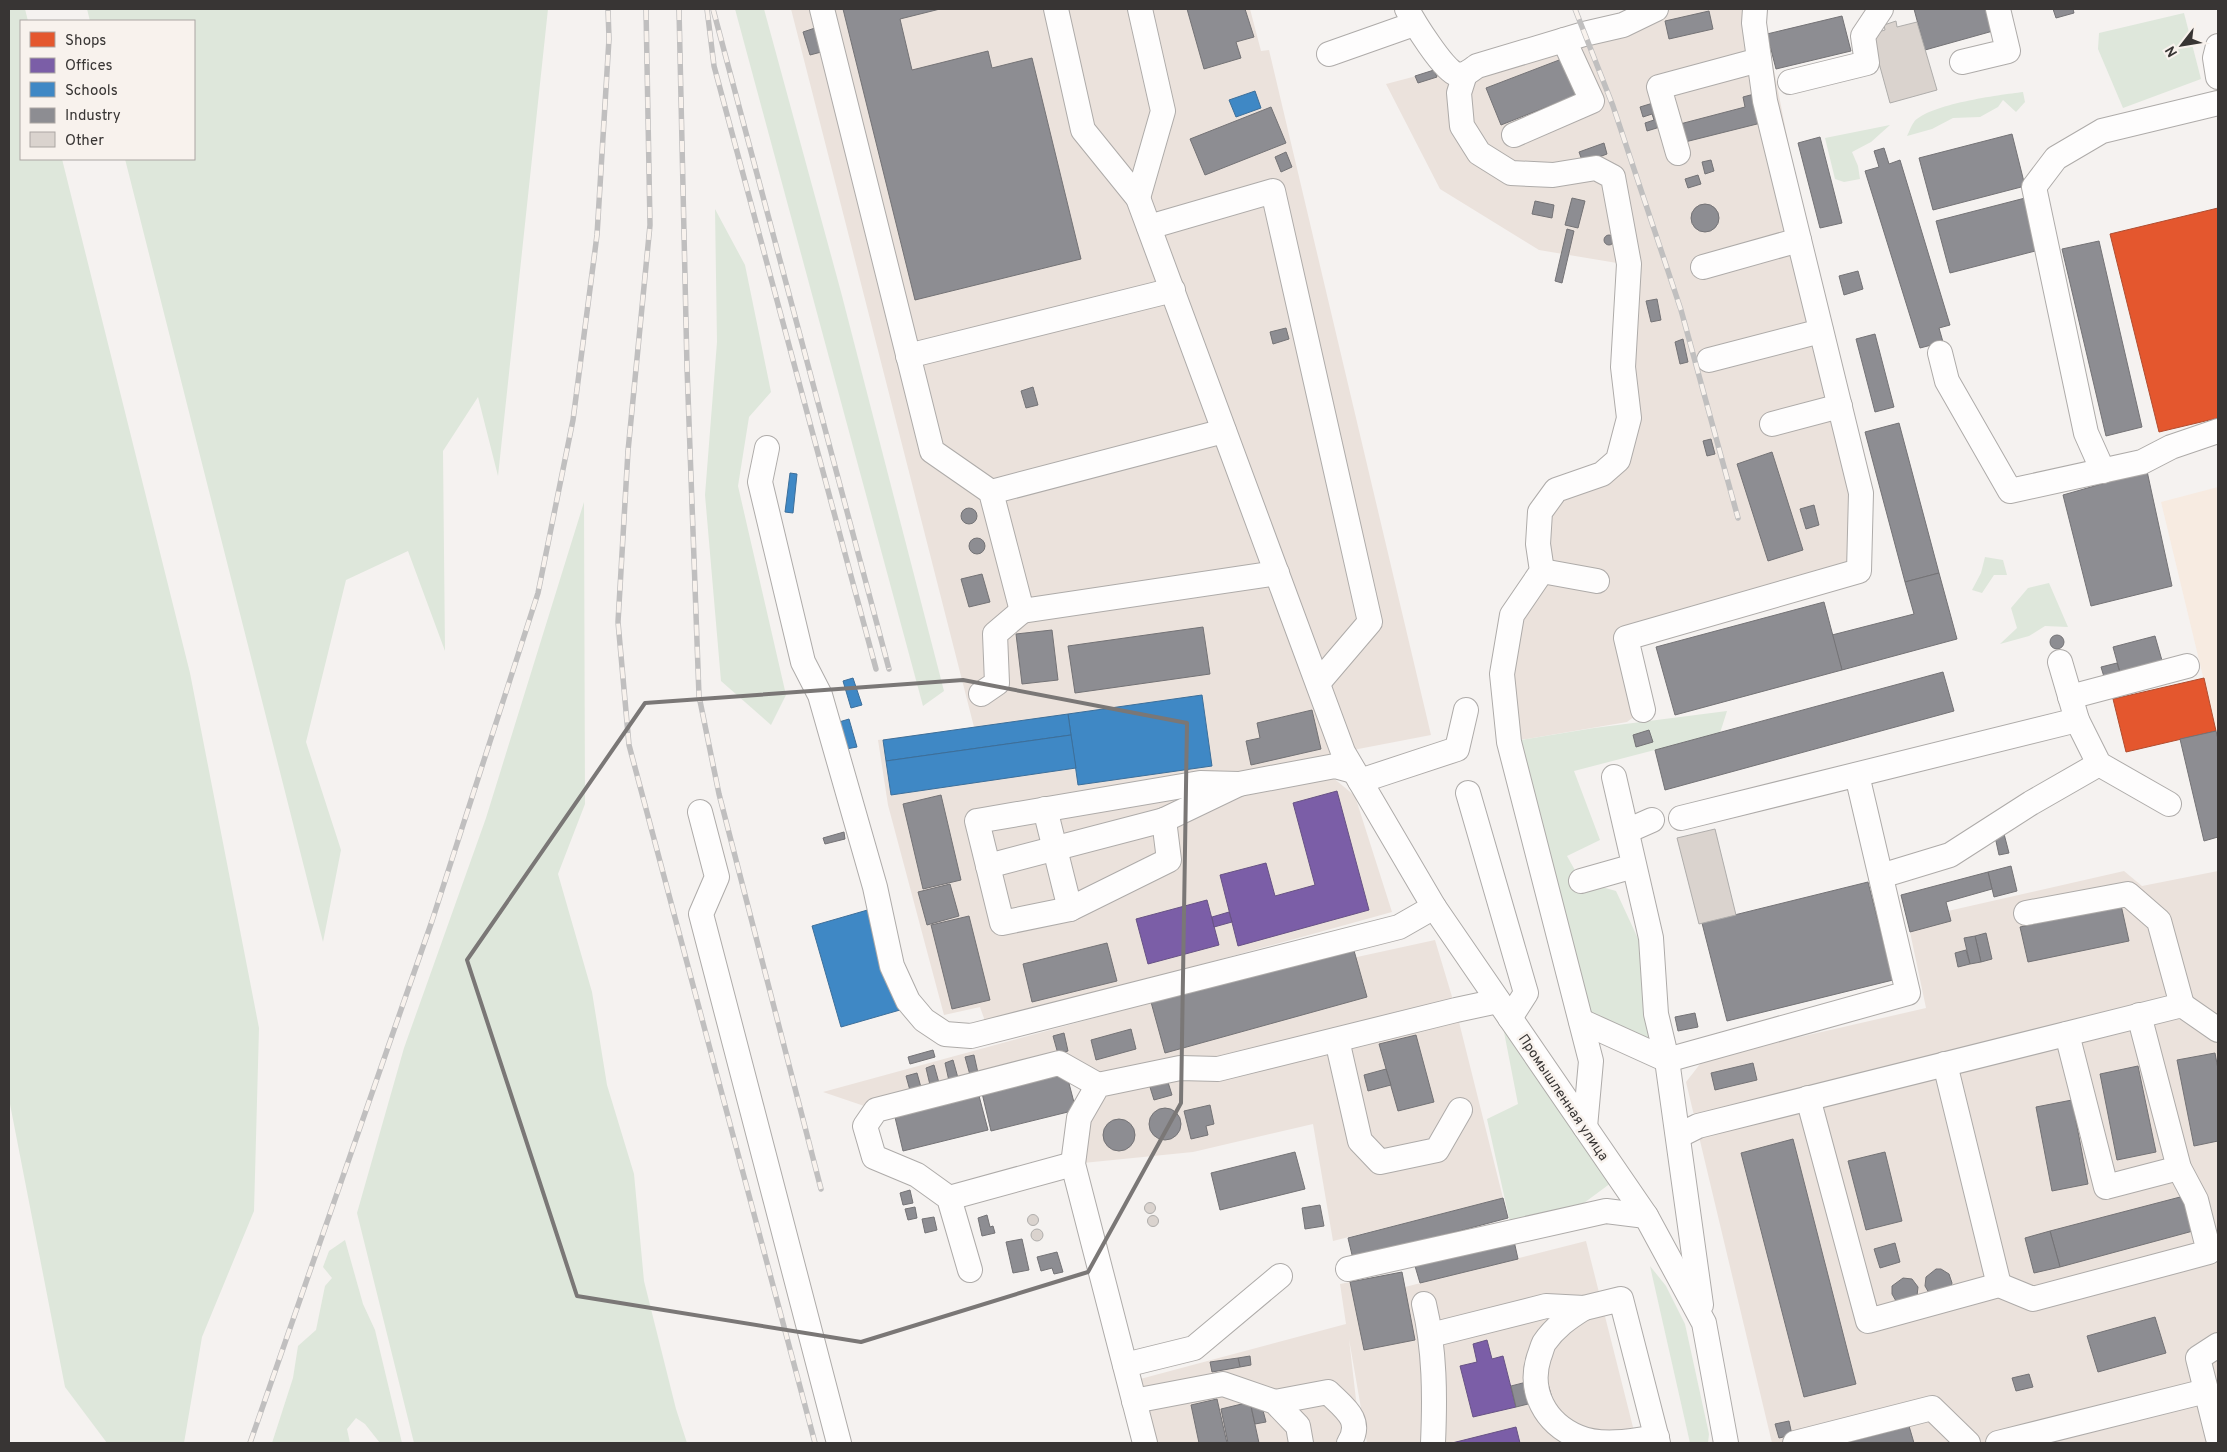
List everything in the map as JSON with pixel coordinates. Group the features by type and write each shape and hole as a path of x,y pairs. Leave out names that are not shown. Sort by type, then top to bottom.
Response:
{"street":[{"path":"822,9 932,451 991,492 1022,611"},
{"name":"Промышленная улица","path":"1056,9 1083,130 1138,198 1343,752 1434,907 1646,1216 1674,1265 1704,1323 1726,1443"},
{"path":"1138,198 1163,111 1140,9"},
{"path":"1329,54 1411,16 1446,66 1454,74 1465,74 1477,66 1564,40 1623,25 1656,9"},
{"path":"1643,710 1626,638 1859,571 1861,493 1765,101 1754,23 1755,9"},
{"path":"1790,82 1867,63 1863,36 1881,9"},
{"path":"1962,62 2008,51 1998,9"},
{"path":"1514,135 1592,101 1564,40"},
{"path":"2218,46 2215,58 2218,77"},
{"path":"1678,153 1659,87 1759,60"},
{"path":"1465,74 1459,93 1462,126 1479,153 1511,172 1553,175 1596,168 1613,177 1629,264 1623,367 1629,418 1618,460 1602,474 1556,490 1540,512 1538,544 1542,571 1512,615 1502,674 1509,742 1591,1061 1585,1127"},
{"path":"2103,471 2086,433 2034,186 2056,158 2102,131 2218,103"},
{"path":"1149,228 1273,190 1370,622 1318,683"},
{"path":"1704,267 1800,240"},
{"path":"908,356 1173,290"},
{"path":"1710,360 1822,331"},
{"path":"1940,353 1947,382 2010,491 2142,462 2171,447 2218,431"},
{"path":"1772,424 1840,406"},
{"path":"991,492 1224,431"},
{"path":"767,448 760,482 803,662 820,695 875,887 892,966 908,1001 924,1020 945,1034 971,1036 1399,927 1434,907"},
{"path":"1542,571 1597,581"},
{"path":"981,694 997,683 995,634 1022,611 1278,573"},
{"path":"2060,662 2077,720 2099,764 2169,804"},
{"path":"2070,697 2188,666"},
{"path":"1164,820 1170,860 1070,909 1002,923 976,821 1200,783 1239,784 1335,766 1357,776 1457,749 1466,710"},
{"path":"1681,818 2077,720"},
{"path":"1881,876 1950,855 2031,803 2099,764"},
{"path":"1581,1021 1667,1060 1908,993 1857,775"},
{"path":"1614,777 1650,938 1656,1014 1667,1060 1704,1323"},
{"path":"988,866 1164,820 1239,784"},
{"path":"970,1270 949,1198 917,1175 874,1157 865,1126 876,1110 1059,1063 1098,1085 1180,1068 1218,1070 1337,1040 1504,1010 1526,993 1468,793"},
{"path":"1045,809 1070,909"},
{"path":"700,812 717,877 701,914 839,1443"},
{"path":"1626,831 1652,820"},
{"path":"1581,881 1634,866"},
{"path":"2026,913 2128,894 2159,921 2182,1005 2218,1030"},
{"path":"1678,1136 1698,1126 2182,1005"},
{"path":"1808,1098 1868,1321 1999,1286 2033,1299 2209,1252 2196,1200 2179,1168 2139,1015"},
{"path":"2067,1034 2106,1187 2179,1168"},
{"path":"1337,1040 1360,1141 1380,1162 1437,1150 1460,1110"},
{"path":"1945,1064 1999,1286"},
{"path":"1098,1085 1079,1118 1073,1164 1145,1443"},
{"path":"949,1198 1073,1164"},
{"path":"1348,1269 1606,1211 1646,1216"},
{"path":"1125,1365 1194,1348 1280,1276"},
{"path":"1431,1335 1546,1306 1584,1308 1621,1299 1658,1440 1604,1442 1578,1438 1556,1423 1541,1406 1536,1390 1536,1367 1543,1344 1561,1322 1584,1308"},
{"path":"1424,1304 1431,1335 1434,1411 1433,1443"},
{"path":"2218,1344 2198,1358 2218,1438"},
{"path":"1134,1402 1223,1384 1275,1402 1298,1426 1301,1443"},
{"path":"1998,1443 2206,1391"},
{"path":"1275,1402 1328,1392 1353,1418 1355,1434 1349,1443"},
{"path":"1795,1443 1932,1408 1968,1443"}],"highlighted area":[{"path":"963,680 1187,723 1181,1103 1088,1272 861,1342 577,1296 467,960 645,703"}],"shaded area":[{"path":"9,9 25,9 28,20 20,20 20,160 62,160 190,673 259,1028 254,1211 202,1337 184,1443 107,1443 65,1387 9,1099"},
{"path":"87,9 548,9 498,476 478,397 443,451 445,651 408,551 346,580 306,742 341,850 323,942 125,160 195,160 195,20 90,20"},
{"path":"735,9 764,9 841,292 944,691 923,706"},
{"path":"791,9 1250,9 1261,51 1269,50 1431,735 1275,765 1331,776 1355,796 1392,912 986,1024 980,1007 944,1015 888,805 878,740 974,727"},
{"path":"1672,9 1762,9 1840,406 1859,571 1626,638 1643,710 1627,722 1509,742 1512,615 1542,571 1540,512 1602,474 1621,447 1629,265 1539,250 1440,189 1386,84"},
{"path":"2184,13 2201,79 2123,108 2098,49 2099,33"},
{"path":"2023,92 2025,102 2016,112 2003,100 1998,107 1980,117 1953,118 1932,129 1907,136 1914,122 1934,110 1965,101"},
{"path":"1890,125 1871,142 1852,152 1858,166 1860,179 1844,182 1835,179 1825,138"},
{"path":"715,209 745,265 771,392 749,417 738,486 786,695 771,725 721,681 705,495 717,342"},
{"path":"2218,487 2218,739 2161,502"},
{"path":"584,502 585,804 558,874 592,992 607,1085 634,1174 644,1281 676,1409 687,1443 414,1443 357,1213 404,1048 486,818"},
{"path":"1985,557 2003,560 2007,575 1994,575 1982,593 1972,590 1981,573"},
{"path":"2049,583 2068,627 2045,626 2029,636 2000,644 2017,628 2011,608 2028,588"},
{"path":"1727,711 1720,733 1574,771 1600,840 1567,856 1581,881 1616,891 1653,971 1667,1060 1581,1021 1509,742 1594,728"},
{"path":"2124,871 2142,886 2218,871 2218,1443 1772,1443 1686,1082 1704,1059 1926,1008 1910,932 1948,911"},
{"path":"1435,940 1456,1010 1503,1198 1333,1241 1313,1124 1193,1152 1073,1164 1098,1085 1058,1054 876,1110 823,1092 1164,999"},
{"path":"1498,1001 1619,1177 1561,1220 1512,1231 1487,1119 1518,1104"},
{"path":"345,1240 363,1304 375,1330 402,1443 380,1443 365,1424 356,1418 347,1429 350,1443 272,1443 293,1378 298,1346 316,1330 325,1286 332,1278 323,1267 329,1251"},
{"path":"1586,1241 1637,1443 1367,1443 1349,1339 1361,1443 1145,1443 1129,1382 1346,1324 1340,1284 1402,1272 1405,1287"},
{"path":"1650,1266 1666,1286 1685,1324 1709,1434 1708,1443 1690,1443"}],"building: Shops":[{"path":"2218,208 2218,418 2159,432 2110,234"},
{"path":"2204,678 2216,731 2126,752 2113,699"}],"building: Offices":[{"path":"1337,791 1369,910 1238,946 1220,875 1266,863 1275,896 1315,885 1293,803"},
{"path":"1207,900 1219,945 1148,964 1136,919"},
{"path":"1229,912 1232,922 1214,927 1212,917"},
{"path":"1487,1340 1492,1359 1503,1356 1516,1407 1473,1417 1460,1366 1477,1362 1473,1344"},
{"path":"1516,1427 1520,1443 1452,1443"}],"building: Schools":[{"path":"1255,91 1261,108 1236,117 1229,100"},
{"path":"790,473 797,474 793,513 785,512"},
{"path":"853,678 862,705 851,708 843,681"},
{"path":"1202,695 1212,766 1078,785 1068,714"},
{"path":"1068,714 1071,735 886,761 883,740"},
{"path":"849,719 857,747 846,749 839,722"},
{"path":"1071,735 1076,768 891,795 886,761"},
{"path":"871,909 900,1010 841,1027 812,926"}],"building: Industry":[{"path":"843,9 940,9 900,19 912,70 988,51 992,68 1032,58 1081,259 915,300"},
{"path":"1187,9 1245,9 1254,37 1236,42 1241,58 1204,69"},
{"path":"1914,9 1987,9 1993,31 1925,50"},
{"path":"2053,9 2073,9 2074,13 2056,18"},
{"path":"1709,11 1713,29 1669,39 1665,21"},
{"path":"1842,16 1851,51 1776,69 1767,34"},
{"path":"818,27 825,51 810,55 803,32"},
{"path":"1567,57 1582,93 1501,125 1486,88"},
{"path":"1434,70 1437,77 1418,83 1415,76"},
{"path":"1758,93 1765,122 1685,142 1680,124 1745,107 1743,97"},
{"path":"1653,103 1660,127 1647,131 1645,123 1654,120 1652,114 1643,117 1640,107"},
{"path":"1271,107 1286,143 1205,175 1190,139"},
{"path":"2012,134 2025,186 1933,210 1919,158"},
{"path":"1820,137 1842,223 1820,228 1798,143"},
{"path":"1604,143 1607,154 1583,163 1579,152"},
{"path":"1884,148 1889,164 1900,160 1950,325 1939,328 1943,342 1920,348 1865,171 1879,167 1874,151"},
{"path":"1286,152 1292,167 1281,172 1275,157"},
{"path":"1711,160 1714,171 1705,174 1702,162"},
{"path":"1698,175 1701,184 1688,188 1685,179"},
{"path":"2029,197 2043,249 1950,273 1936,221"},
{"path":"1572,198 1585,201 1578,228 1565,225"},
{"path":"1535,201 1554,205 1552,218 1532,214"},
{"path":"1705,204 1715,208 1719,218 1715,228 1705,232 1695,228 1691,218 1695,208"},
{"path":"1567,229 1574,231 1562,283 1555,281"},
{"path":"1607,235 1611,235 1614,240 1613,244 1607,245 1604,242 1604,238"},
{"path":"2099,241 2142,427 2106,436 2062,249"},
{"path":"1858,271 1863,289 1844,295 1839,276"},
{"path":"1657,299 1661,320 1651,322 1646,301"},
{"path":"1286,328 1289,339 1273,344 1270,332"},
{"path":"1875,334 1894,407 1875,412 1856,339"},
{"path":"1683,339 1688,362 1680,364 1675,342"},
{"path":"1033,387 1038,405 1026,408 1021,391"},
{"path":"1899,423 1939,573 1905,582 1865,432"},
{"path":"1711,439 1715,454 1707,456 1703,441"},
{"path":"1772,452 1803,550 1768,561 1737,464"},
{"path":"2147,471 2172,586 2091,606 2063,495"},
{"path":"1814,505 1819,525 1806,529 1800,509"},
{"path":"966,508 972,508 977,513 975,522 966,524 961,519 961,513"},
{"path":"974,538 980,538 985,543 983,552 974,554 969,549 969,543"},
{"path":"1939,573 1957,639 1842,670 1832,635 1914,614 1905,582"},
{"path":"982,574 990,602 969,607 961,579"},
{"path":"1824,602 1842,670 1675,715 1656,647"},
{"path":"1203,627 1210,674 1075,693 1068,646"},
{"path":"1052,630 1058,680 1022,684 1016,634"},
{"path":"2057,635 2062,637 2064,642 2062,647 2057,649 2052,647 2050,642 2052,637"},
{"path":"2155,636 2163,664 2121,676 2113,647"},
{"path":"2117,663 2121,676 2105,680 2101,667"},
{"path":"1943,672 1954,711 1665,790 1655,750"},
{"path":"1312,710 1321,749 1251,765 1246,741 1260,738 1257,723"},
{"path":"1649,730 1653,742 1636,747 1633,735"},
{"path":"2216,731 2218,739 2218,837 2204,841 2180,739"},
{"path":"941,795 961,880 923,889 903,804"},
{"path":"2003,830 2009,853 1999,855 1994,832"},
{"path":"844,832 845,839 825,844 823,838"},
{"path":"2011,866 2017,891 1994,897 1988,872"},
{"path":"1988,872 1992,889 1946,902 1951,921 1910,932 1901,895"},
{"path":"1868,882 1893,980 1727,1021 1702,923"},
{"path":"950,884 959,916 927,925 918,892"},
{"path":"2121,905 2129,941 2028,962 2020,927"},
{"path":"969,916 990,1000 952,1009 931,925"},
{"path":"1986,933 1992,959 1981,962 1975,936"},
{"path":"1975,936 1981,962 1970,964 1964,938"},
{"path":"1107,943 1117,981 1032,1002 1023,964"},
{"path":"1353,947 1367,997 1165,1053 1151,1002"},
{"path":"1966,950 1970,964 1958,967 1955,953"},
{"path":"1695,1013 1698,1027 1678,1031 1675,1017"},
{"path":"1131,1029 1136,1049 1096,1060 1091,1040"},
{"path":"1064,1033 1068,1051 1058,1054 1053,1036"},
{"path":"1416,1035 1434,1102 1398,1111 1379,1044"},
{"path":"933,1050 935,1057 910,1064 908,1057"},
{"path":"2215,1053 2218,1069 2218,1141 2194,1146 2177,1060"},
{"path":"974,1055 978,1073 970,1075 965,1057"},
{"path":"953,1060 958,1078 949,1081 945,1063"},
{"path":"1753,1063 1757,1080 1715,1090 1711,1073"},
{"path":"934,1065 939,1083 930,1085 926,1068"},
{"path":"2138,1066 2156,1152 2117,1160 2100,1074"},
{"path":"1386,1069 1391,1085 1368,1091 1364,1075"},
{"path":"1066,1072 1076,1110 991,1131 982,1093"},
{"path":"917,1073 922,1091 911,1094 906,1076"},
{"path":"1167,1079 1172,1095 1154,1100 1149,1084"},
{"path":"978,1092 988,1130 903,1151 894,1113"},
{"path":"2072,1100 2088,1184 2052,1191 2036,1107"},
{"path":"1210,1105 1214,1124 1206,1126 1208,1135 1191,1139 1184,1111"},
{"path":"1165,1108 1176,1113 1181,1124 1176,1135 1165,1140 1154,1135 1149,1124 1154,1113"},
{"path":"1119,1119 1130,1124 1135,1135 1130,1146 1119,1151 1108,1146 1103,1135 1108,1124"},
{"path":"1793,1139 1856,1384 1804,1397 1741,1153"},
{"path":"1295,1152 1305,1189 1220,1210 1211,1173"},
{"path":"1885,1152 1902,1221 1866,1230 1848,1161"},
{"path":"910,1190 913,1203 903,1205 900,1193"},
{"path":"2184,1196 2193,1231 2060,1267 2050,1231"},
{"path":"1503,1198 1508,1218 1353,1259 1348,1238"},
{"path":"1320,1205 1324,1226 1305,1229 1302,1208"},
{"path":"915,1207 917,1218 908,1220 905,1209"},
{"path":"987,1215 990,1227 993,1226 995,1233 982,1236 978,1218"},
{"path":"934,1217 937,1230 925,1233 922,1219"},
{"path":"2050,1231 2060,1267 2034,1273 2025,1238"},
{"path":"1022,1239 1029,1270 1013,1273 1006,1242"},
{"path":"1514,1241 1518,1259 1420,1283 1415,1266"},
{"path":"1895,1243 1900,1262 1880,1268 1874,1249"},
{"path":"1057,1252 1063,1272 1054,1274 1052,1268 1041,1271 1037,1257"},
{"path":"1936,1269 1941,1269 1949,1274 1952,1283 1951,1287 1929,1293 1925,1286 1926,1277"},
{"path":"1402,1272 1415,1340 1364,1350 1350,1282"},
{"path":"1903,1278 1912,1279 1918,1287 1917,1296 1896,1301 1892,1294 1892,1286"},
{"path":"2155,1317 2166,1353 2098,1372 2087,1336"},
{"path":"1250,1356 1251,1365 1240,1367 1238,1358"},
{"path":"1238,1358 1240,1367 1212,1372 1210,1362"},
{"path":"2029,1374 2033,1387 2016,1391 2012,1378"},
{"path":"1546,1377 1552,1398 1516,1407 1511,1386"},
{"path":"1217,1399 1227,1443 1199,1443 1191,1405"},
{"path":"1250,1402 1259,1443 1228,1443 1221,1409"},
{"path":"1261,1403 1266,1422 1255,1424 1251,1406"},
{"path":"1789,1421 1792,1435 1779,1438 1775,1424"},
{"path":"1909,1426 1914,1443 1846,1443"}],"building: Other":[{"path":"1896,21 1897,27 1917,22 1937,90 1890,103 1871,34 1885,30 1884,25"},
{"path":"1715,829 1736,915 1699,924 1677,838"},
{"path":"1150,1202 1156,1208 1150,1214 1144,1208"},
{"path":"1033,1214 1039,1220 1033,1226 1027,1220"},
{"path":"1153,1215 1159,1221 1153,1227 1147,1221"},
{"path":"1037,1229 1043,1235 1037,1241 1031,1235"}],"railway":[{"path":"250,1443 432,921 538,593 573,420 597,235 609,39 608,9"},
{"path":"646,9 650,225 628,451 618,622 629,745 815,1443"},
{"path":"679,9 687,367 699,696 719,794 821,1189"},
{"path":"707,9 714,66 876,669"},
{"path":"713,9 889,669"},
{"path":"1575,9 1613,106 1681,310 1738,518"}]}
